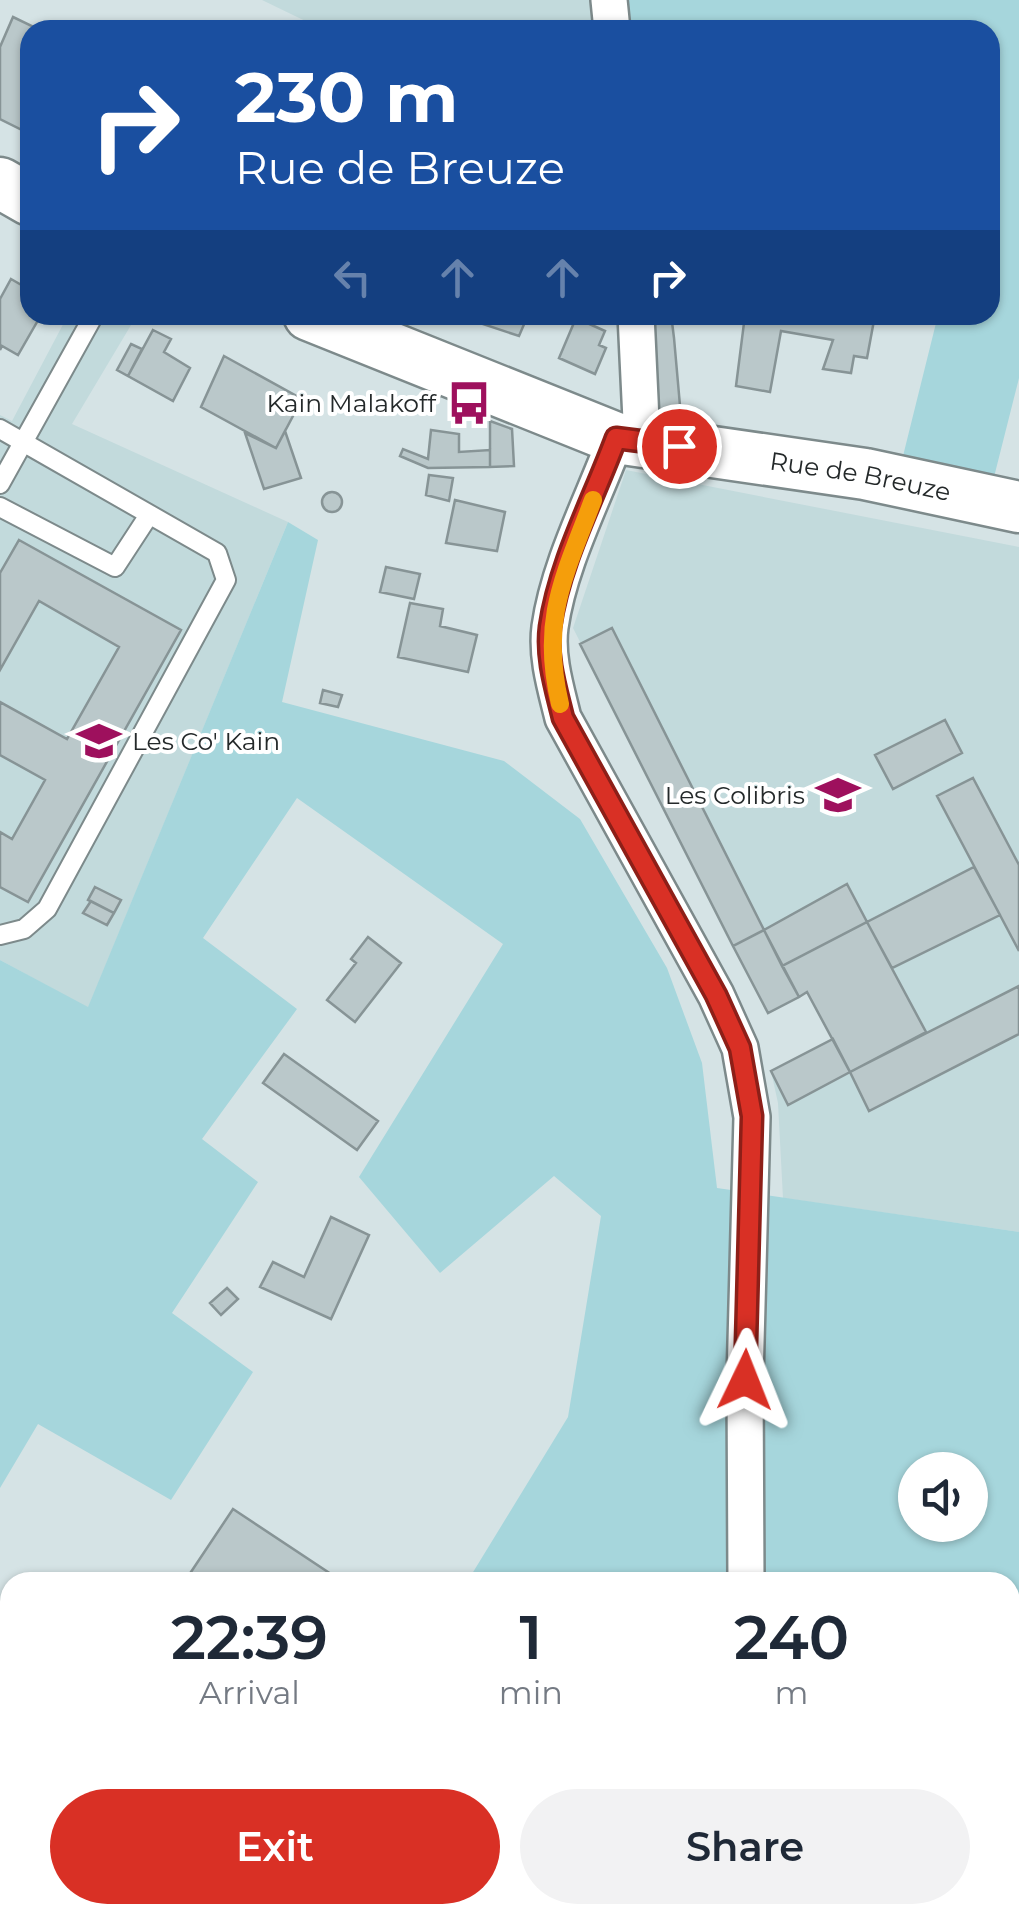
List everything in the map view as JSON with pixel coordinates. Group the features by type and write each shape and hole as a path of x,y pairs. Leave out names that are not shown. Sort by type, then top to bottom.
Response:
{"street":[{"name":"Rue de Breuze","path":"334,325 629,439 865,474 1019,507"},
{"path":"635,325 629,439 561,583 550,629 552,671 563,718 716,995 740,1048 752,1116 745,1380 746,1572"}],"lane":[{"path":"0,484 88,325"},
{"path":"0,429 217,553 226,580 47,909 24,930 0,934"},
{"path":"0,508 115,567 149,516"}],"shaded area":[{"path":"262,0 624,0 625,20 303,20"},
{"path":"624,0 1019,0 1019,378 994,477 903,456 936,325 1000,325 1000,20 625,20"},
{"name":"Les Co' Kain","path":"63,325 131,325 72,424 288,522 88,1008 0,960 0,415 12,421"},
{"name":"Les Colibris","path":"626,470 1019,547 1019,1232 783,1198 778,1103 771,1071 832,1039 807,992 768,1013 573,628"},
{"path":"288,522 318,540 282,702 504,761 580,819 667,968 702,1063 717,1188 1019,1232 1019,1572 473,1572 568,1417 601,1216 554,1176 440,1273 359,1177 503,944 297,798 203,938 297,1009 202,1139 258,1182 172,1313 253,1372 171,1500 38,1424 0,1488 0,960 88,1007"}],"building":[{"path":"13,17 20,20 20,129 0,119 0,47"},
{"path":"11,279 20,284 20,325 35,325 18,355 2,346 0,350 0,299"},
{"path":"486,325 524,325 519,336"},
{"path":"573,325 592,325 605,331 599,345 606,348 595,374 559,358"},
{"path":"646,325 672,325 681,417 653,412"},
{"path":"744,325 873,325 867,358 854,356 851,373 823,369 833,340 781,331 770,392 736,386"},
{"path":"153,330 171,339 164,352 190,368 173,401 128,376"},
{"path":"131,344 142,349 128,376 117,370"},
{"path":"224,356 302,399 276,448 201,407"},
{"path":"490,421 512,429 514,466 490,467"},
{"path":"431,430 459,434 459,452 490,450 490,467 428,468 400,456 403,449 428,459"},
{"path":"285,431 301,478 264,489 245,433 276,448"},
{"path":"429,475 453,478 449,501 426,495"},
{"path":"332,492 342,502 332,512 322,502"},
{"path":"455,500 505,512 497,551 446,543"},
{"path":"19,540 181,630 28,902 0,887 0,832 12,839 45,780 0,755 0,702 67,739 119,647 39,601 0,670 0,573"},
{"path":"386,567 420,574 414,599 380,592"},
{"path":"410,603 443,609 440,626 477,635 468,672 398,657"},
{"path":"612,628 764,930 733,946 580,644"},
{"path":"323,690 342,695 338,707 320,703"},
{"path":"945,720 962,753 893,789 875,755"},
{"path":"973,778 1019,865 1019,951 937,796"},
{"path":"974,867 1000,915 892,968 867,922"},
{"path":"847,884 867,922 782,966 764,930"},
{"path":"95,887 121,900 114,913 88,900"},
{"path":"91,901 114,913 107,925 83,913"},
{"path":"867,922 926,1032 850,1072 807,992 799,997 782,966"},
{"path":"764,930 799,997 768,1013 733,946"},
{"path":"368,937 401,963 355,1022 327,1000 356,963 351,959"},
{"path":"1019,986 1019,1034 869,1111 850,1072"},
{"path":"833,1039 850,1072 788,1105 771,1071"},
{"path":"284,1054 378,1121 357,1150 263,1083"},
{"path":"331,1217 369,1235 331,1319 260,1287 273,1262 304,1277"},
{"path":"227,1288 238,1299 221,1315 210,1303"},
{"path":"233,1509 328,1572 191,1572"}],"slow traffic":[{"path":"560,704 552,671 550,629 561,583 593,500"}],"place":[{"name":"Kain Malakoff","path":"469,403"},
{"name":"Les Co' Kain","path":"99,741"},
{"name":"Les Colibris","path":"838,795"}],"route":[{"path":"679,446 616,438 561,583 550,629 552,671 563,718 716,995 740,1048 752,1116 745,1380"}]}
